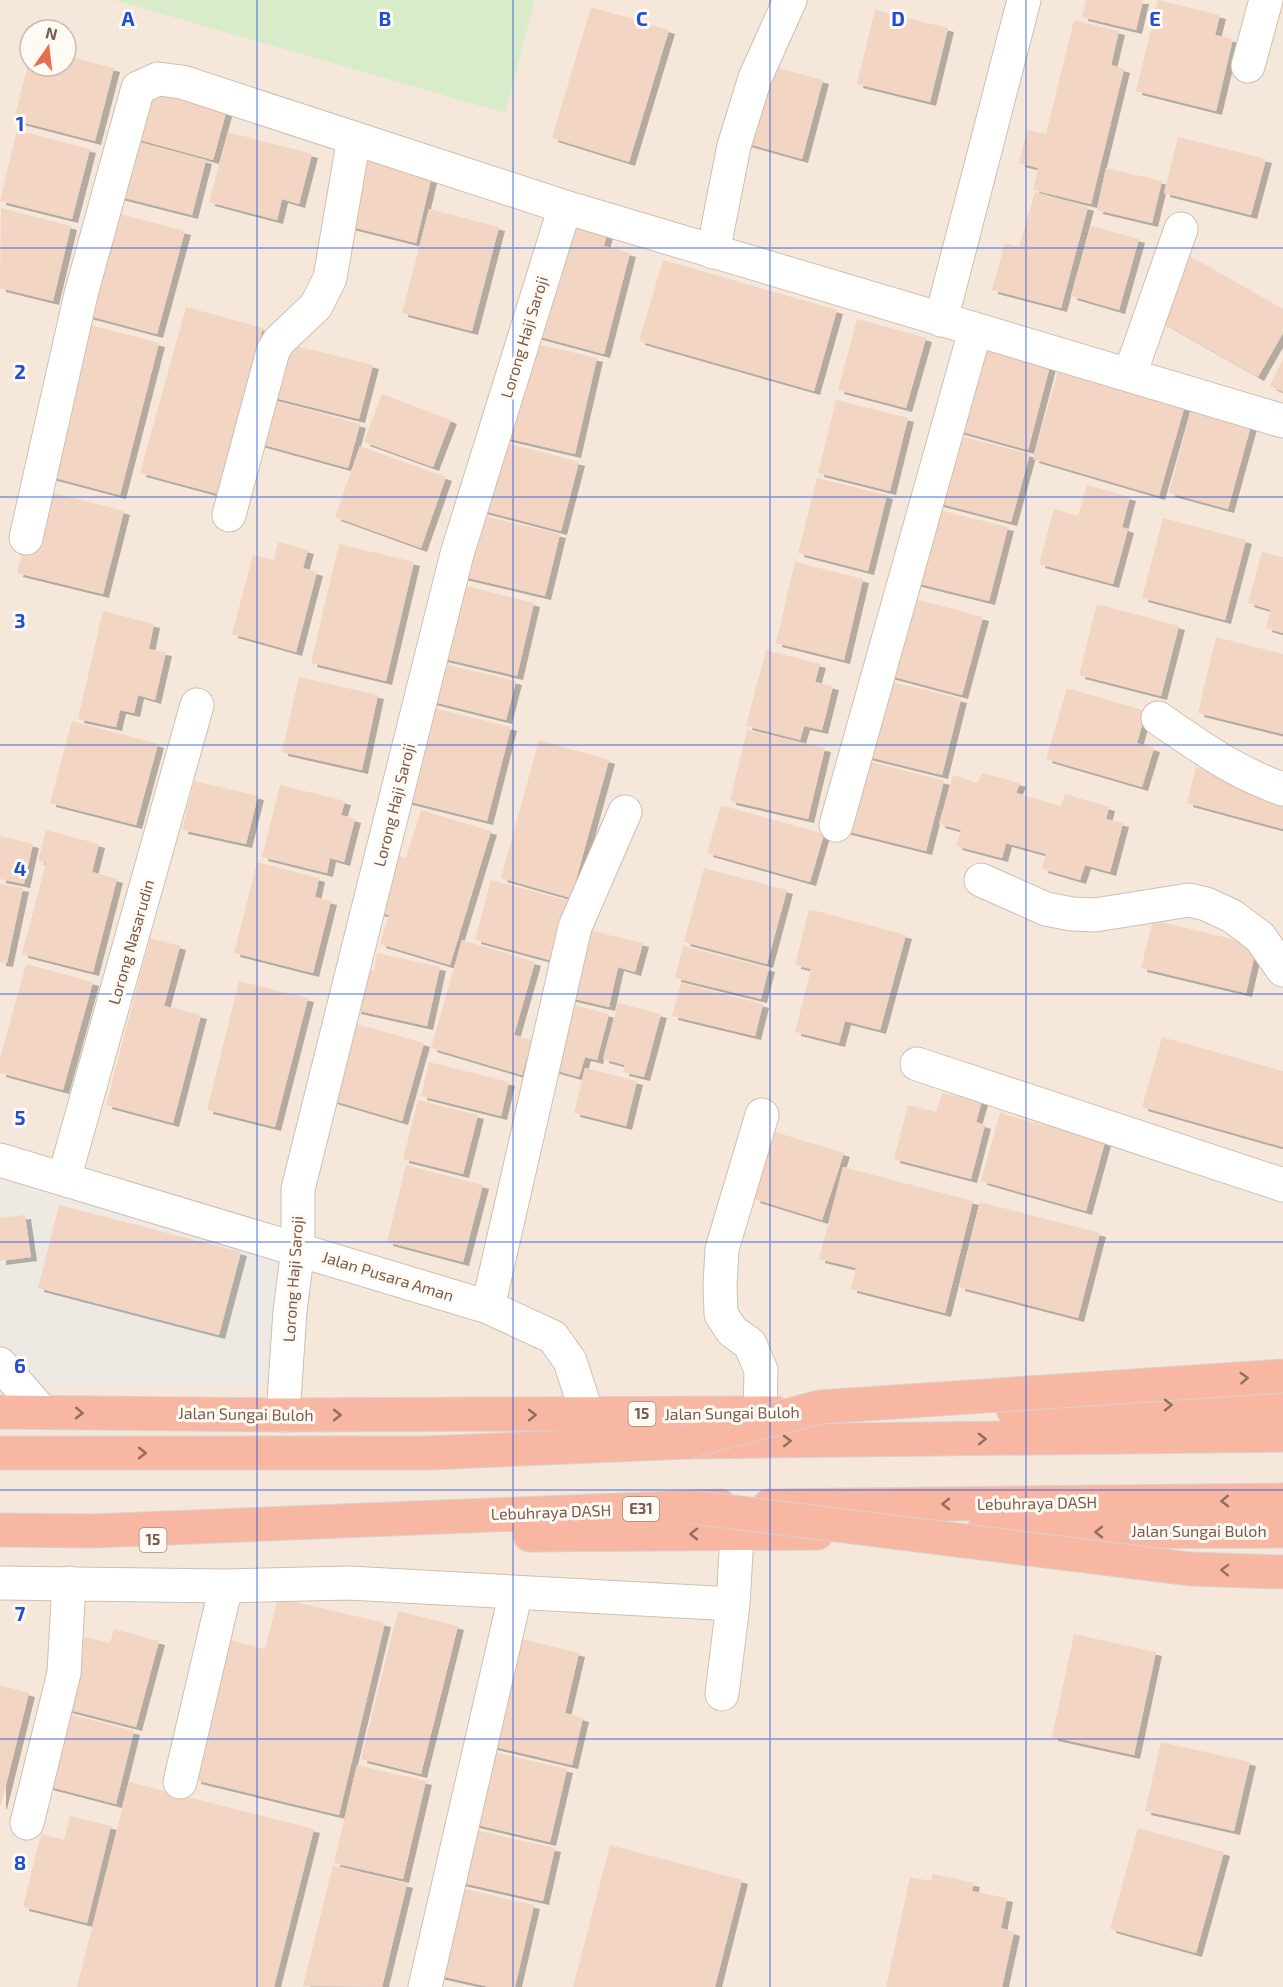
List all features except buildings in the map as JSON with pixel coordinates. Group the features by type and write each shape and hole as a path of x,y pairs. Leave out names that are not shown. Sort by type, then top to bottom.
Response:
{"highway":[{"path":"687,1442 820,1407 1283,1376"},
{"name":"Jalan Sungai Buloh","path":"0,1412 283,1415 760,1413 1283,1403"},
{"path":"0,1453 428,1453 687,1442 1283,1436"},
{"name":"Lebuhraya DASH","path":"0,1530 92,1531 692,1507 1283,1500"},
{"path":"692,1507 1190,1569 1283,1572"},
{"path":"1248,1531 1283,1552"},
{"name":"Jalan Sungai Buloh","path":"0,1544 306,1536 1283,1531"}],"street":[{"path":"713,252 737,134 755,78 790,0"},
{"path":"941,320 1023,0"},
{"path":"1248,66 1266,0"},
{"path":"26,538 81,294 138,88 158,79 182,82 565,207 1283,421"},
{"path":"230,515 273,351 279,341 316,306 330,278 354,138"},
{"name":"Lorong Haji Saroji","path":"283,1415 290,1311 298,1249 298,1189 457,554 565,207"},
{"path":"1130,374 1181,229"},
{"path":"836,825 975,331"},
{"name":"Lorong Nasarudin","path":"64,1179 197,705"},
{"path":"1158,718 1203,750 1246,775 1283,789"},
{"path":"488,1307 575,927 625,812"},
{"path":"981,880 1046,909 1072,914 1095,915 1189,900 1206,904 1233,916 1260,937 1283,970"},
{"path":"917,1064 1283,1185"},
{"path":"760,1413 761,1370 750,1344 732,1331 721,1314 720,1285 723,1249 762,1115"},
{"name":"Jalan Pusara Aman","path":"0,1160 488,1307 553,1337 570,1361 587,1414"},
{"path":"0,1364 42,1412"},
{"path":"722,1694 733,1604 737,1534"},
{"path":"0,1582 226,1586 349,1583 733,1604"},
{"path":"27,1823 64,1673 69,1583"},
{"path":"180,1782 226,1586"},
{"path":"425,1987 516,1592"}],"shaded area":[{"path":"0,0 1283,0 1283,1987 0,1987"},
{"path":"0,1169 282,1256 273,1385 0,1385"}],"green space":[{"path":"114,0 535,0 505,113"}]}
